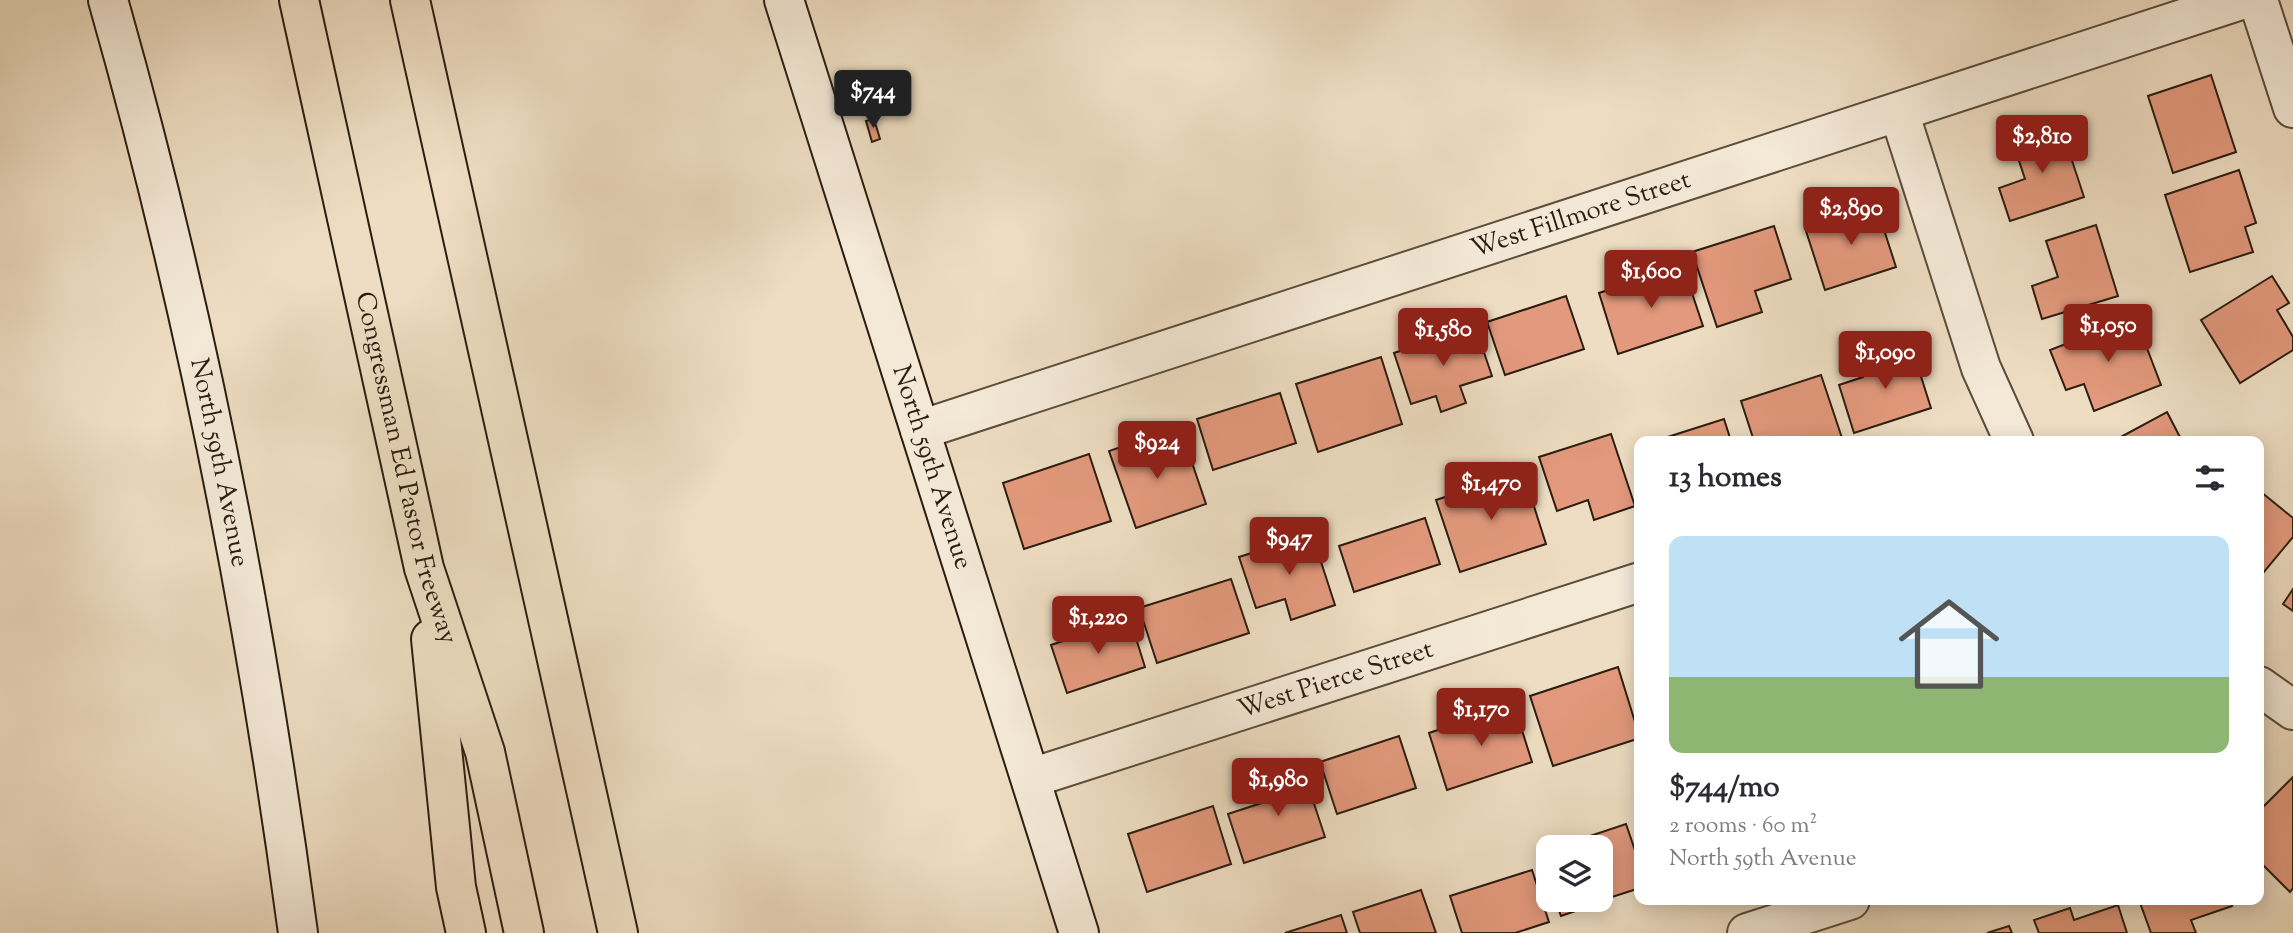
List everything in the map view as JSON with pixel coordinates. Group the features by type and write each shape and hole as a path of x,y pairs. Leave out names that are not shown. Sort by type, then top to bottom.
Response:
{"highway":[{"name":"Congressman Ed Pastor Freeway","path":"299,0 424,568 485,752 524,933"},
{"path":"410,0 618,933"},
{"path":"424,568 457,887 466,933"}],"street":[{"name":"North 59th Avenue","path":"108,0 155,168 239,554 275,764 298,933"},
{"name":"North 59th Avenue","path":"783,0 1080,933"},
{"name":"West Fillmore Street","path":"920,430 2241,0"},
{"path":"2258,0 2293,108"},
{"path":"1899,112 1981,368 2012,436"},
{"name":"West Pierce Street","path":"1031,778 1634,584"},
{"path":"2264,692 2293,710"},
{"path":"1747,933 1834,905"}],"building":[{"path":"2211,75 2236,152 2173,173 2148,96"},
{"path":"874,119 880,139 872,142 866,121"},
{"path":"2060,124 2084,197 2010,221 1999,188 2025,179 2012,140"},
{"path":"2239,170 2256,223 2245,227 2253,252 2190,272 2165,195"},
{"path":"1876,205 1896,267 1825,290 1805,228"},
{"path":"2096,225 2118,296 2042,319 2032,286 2058,277 2046,241"},
{"path":"1774,226 1791,279 1755,291 1762,312 1717,327 1692,252"},
{"path":"1683,266 1703,326 1618,354 1599,293"},
{"path":"2272,276 2289,303 2277,310 2293,337 2293,350 2240,383 2201,320"},
{"path":"1566,296 1584,349 1505,375 1487,322"},
{"path":"2135,317 2161,385 2094,411 2084,384 2066,390 2050,350"},
{"path":"1475,326 1492,376 1460,386 1466,403 1441,412 1436,396 1411,404 1394,353"},
{"path":"1912,348 1931,408 1854,433 1839,385 1863,377 1859,365"},
{"path":"1381,357 1402,424 1318,452 1296,384"},
{"path":"1821,375 1841,436 1752,436 1741,401"},
{"path":"1280,393 1296,443 1213,470 1197,419"},
{"path":"2167,412 2179,436 2123,436"},
{"path":"1724,419 1729,436 1671,436"},
{"path":"1611,434 1634,506 1594,520 1588,500 1557,511 1539,457"},
{"path":"1156,435 1162,454 1186,445 1206,504 1136,528 1109,451"},
{"path":"1089,454 1111,521 1024,549 1003,483"},
{"path":"1523,472 1546,544 1460,572 1436,500"},
{"path":"2264,494 2293,518 2293,537 2264,572"},
{"path":"1425,518 1440,564 1354,592 1339,546"},
{"path":"1312,534 1335,605 1291,620 1285,599 1256,608 1239,557"},
{"path":"1231,579 1249,633 1157,663 1139,608"},
{"path":"2293,589 2293,611 2283,604"},
{"path":"1130,619 1145,667 1067,693 1051,645"},
{"path":"1618,667 1634,719 1634,740 1553,766 1530,696"},
{"path":"1514,705 1532,762 1447,790 1429,733"},
{"path":"1399,736 1416,788 1337,814 1320,762"},
{"path":"1301,764 1325,837 1244,863 1228,814 1274,799 1266,775"},
{"path":"2293,777 2293,888 2290,892 2264,866 2264,806"},
{"path":"1213,806 1231,864 1147,892 1128,834"},
{"path":"1626,824 1634,847 1634,890 1613,897 1613,835 1593,835"},
{"path":"1532,870 1536,882 1536,912 1546,912 1549,922 1515,933 1462,933 1450,896"},
{"path":"1421,890 1436,933 1360,933 1353,912"},
{"path":"2118,905 2127,933 2039,933 2034,920 2070,908 2074,920"},
{"path":"2141,905 2232,905 2191,920 2196,933 2151,933"},
{"path":"1341,915 1347,933 1285,933"},
{"path":"2009,926 2012,933 1987,933"}]}
